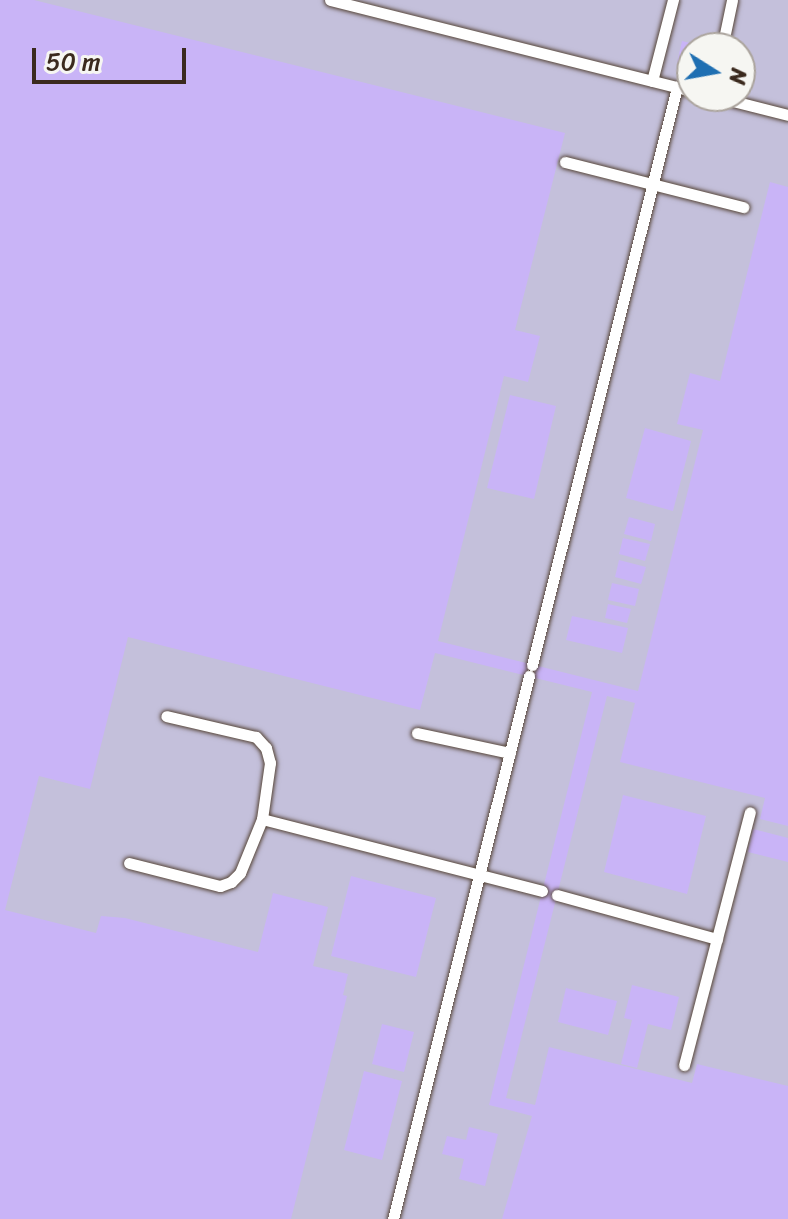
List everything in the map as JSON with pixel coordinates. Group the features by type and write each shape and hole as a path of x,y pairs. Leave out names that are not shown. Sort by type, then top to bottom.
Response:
{"lane":[{"path":"330,0 676,87"},
{"path":"652,81 673,0"},
{"path":"725,32 732,0"},
{"path":"393,1219 676,91"},
{"path":"756,107 788,115"},
{"path":"565,162 743,207"},
{"path":"129,863 220,886 231,882 240,873 262,819 270,763 266,748 256,737 166,716"},
{"path":"417,733 510,753"},
{"path":"684,1065 750,812"},
{"path":"262,819 542,891"},
{"path":"557,895 717,939"}],"shaded area":[{"path":"0,0 788,0 788,1219 0,1219"}],"building":[{"path":"0,0 34,0 565,133 515,330 540,336 528,382 504,376 438,641 638,691 703,430 677,424 690,373 720,381 770,182 788,187 788,826 760,819 765,798 620,762 635,703 607,696 506,1098 535,1105 549,1047 692,1083 697,1064 788,1086 788,1219 502,1219 532,1116 489,1105 592,692 435,653 420,710 128,637 90,789 39,776 5,910 96,933 101,916 125,918 258,952 273,893 328,907 313,966 348,974 343,995 347,996 291,1219 0,1219"},
{"path":"510,395 556,406 534,499 487,488"},
{"path":"645,428 691,441 673,511 626,498"},
{"path":"629,517 655,524 651,541 624,534"},
{"path":"623,538 650,544 645,561 619,554"},
{"path":"619,560 646,567 641,584 615,577"},
{"path":"612,583 639,589 635,606 608,600"},
{"path":"608,604 631,609 627,623 605,618"},
{"path":"572,616 628,628 622,653 566,640"},
{"path":"623,795 706,816 687,894 604,872"},
{"path":"753,829 788,838 788,862 748,852"},
{"path":"351,876 436,898 416,977 331,956"},
{"path":"632,985 679,997 671,1030 648,1024 637,1068 621,1064 632,1020 624,1018"},
{"path":"566,988 617,1001 608,1035 558,1022"},
{"path":"382,1024 414,1032 404,1072 372,1064"},
{"path":"364,1071 402,1081 382,1160 344,1150"},
{"path":"469,1127 498,1134 485,1186 459,1179 464,1159 442,1154 447,1136 466,1140"}]}
